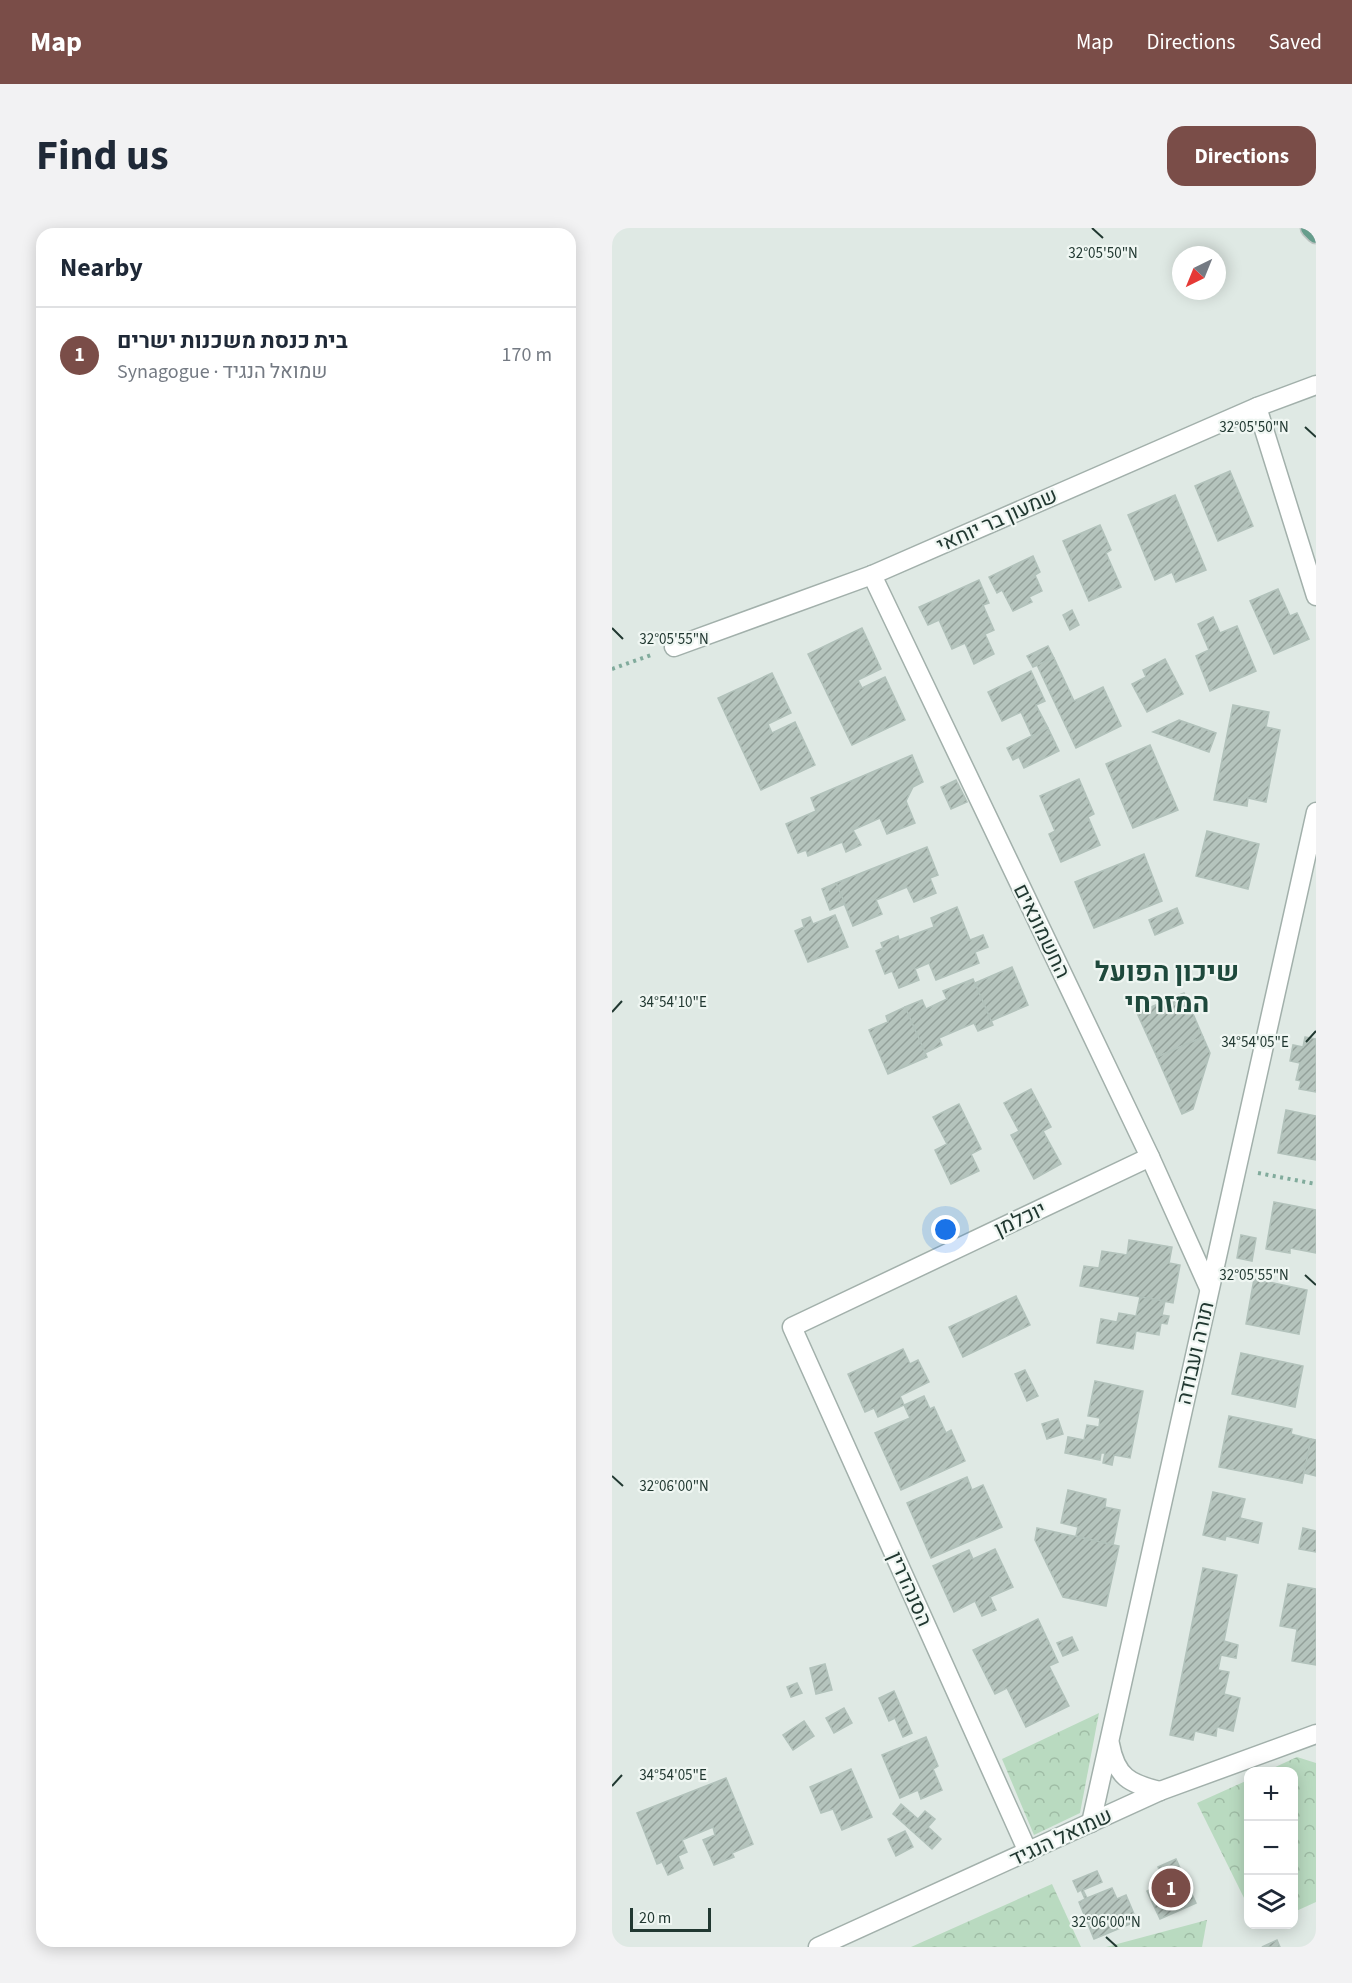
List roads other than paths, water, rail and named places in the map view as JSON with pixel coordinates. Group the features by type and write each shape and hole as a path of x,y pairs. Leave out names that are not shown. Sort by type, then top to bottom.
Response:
{"main road":[{"path":"1310,228 1316,234"}],"street":[{"name":"שמעון בר יוחאי","path":"674,647 872,575 1257,407 1316,385"},
{"path":"1257,407 1316,596"},
{"name":"החשמונאים","path":"872,575 1150,1157 1209,1288"},
{"name":"תורה ועבודה","path":"1091,1823 1316,812"},
{"name":"יוכלמן","path":"792,1327 1150,1157"},
{"name":"הסנהדרין","path":"792,1327 1028,1852"},
{"name":"שמואל הנגיד","path":"818,1947 1160,1791 1313,1736"},
{"path":"1109,1738 1113,1761 1123,1776 1137,1786 1160,1791"}],"place":[{"name":"בית כנסת משכנות ישרים","path":"1171,1888"}],"district":[{"name":"שיכון הפועל המזרחי","path":"1167,988"}]}
